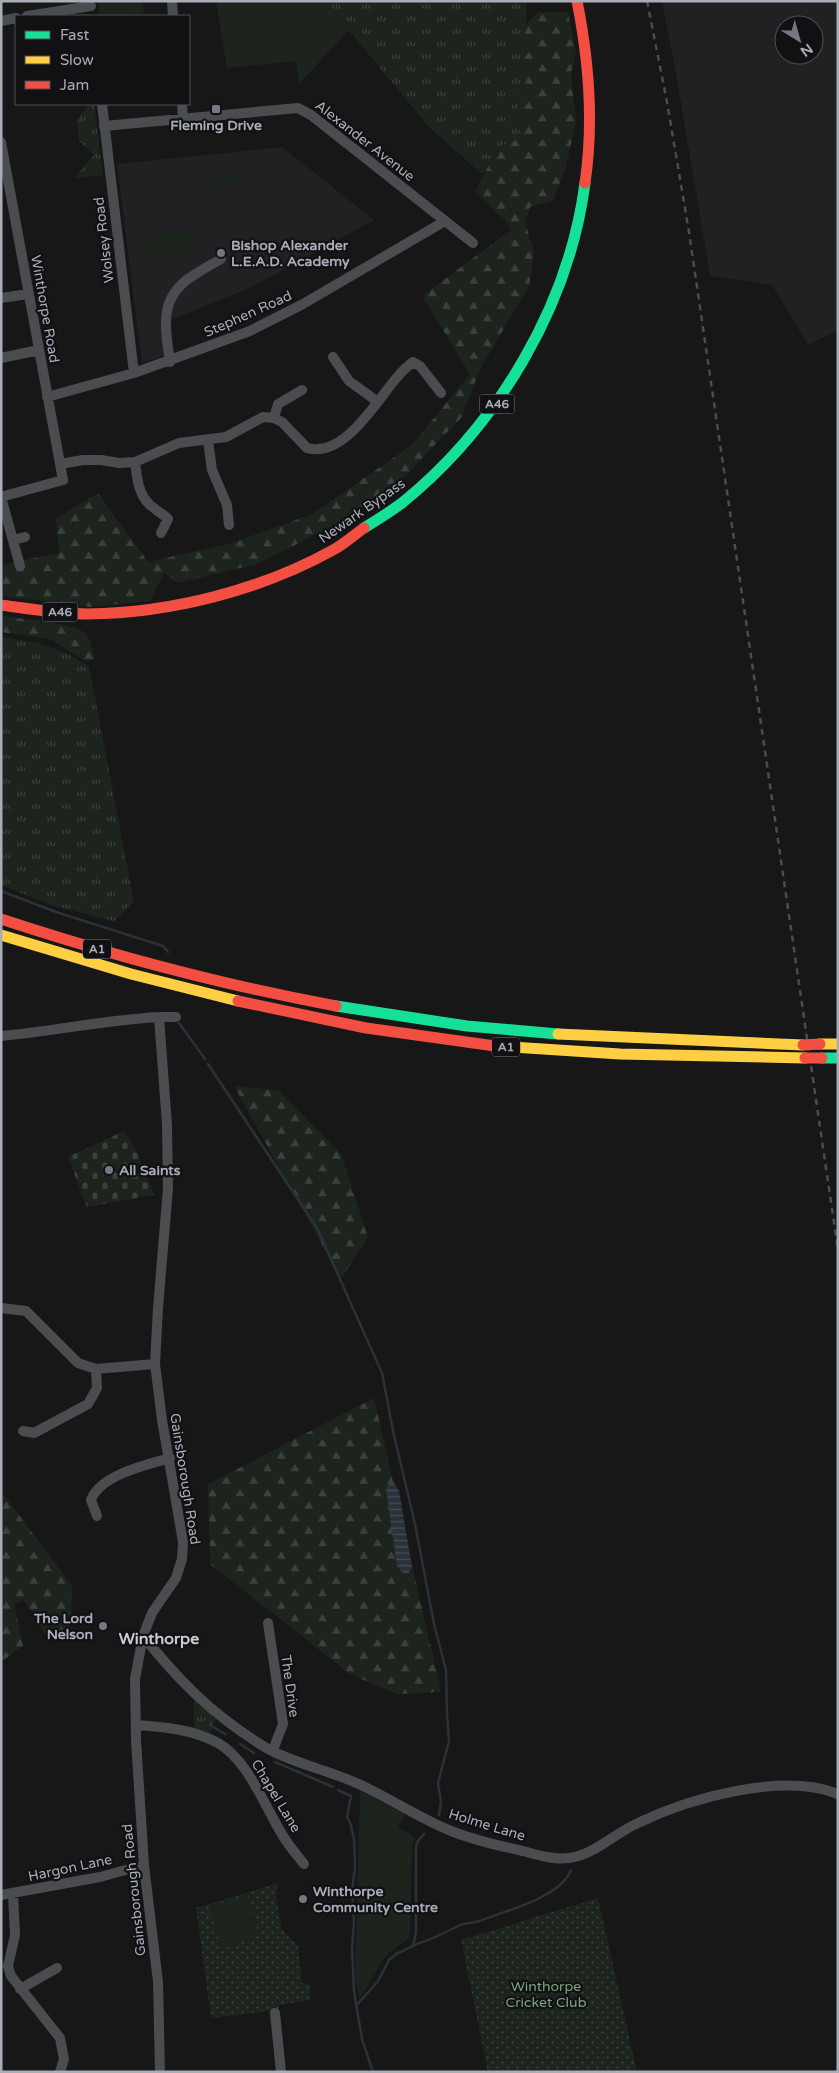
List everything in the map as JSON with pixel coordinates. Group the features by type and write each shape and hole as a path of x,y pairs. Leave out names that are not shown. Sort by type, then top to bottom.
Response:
{"highway":[{"name":"Newark Bypass","path":"1,605 44,611 90,614 142,611 199,602 283,574 319,558 393,512 426,484 479,428 499,402 534,343 555,298 568,260 578,223 588,158 590,116 589,70 577,1"},
{"name":"A1","path":"1,919 53,937 194,974 329,1005 511,1030 654,1040 838,1044"},
{"name":"A1","path":"1,935 190,990 323,1020 427,1038 510,1048 656,1055 838,1058"}],"street":[{"path":"172,1 174,15"},
{"path":"35,15 92,8"},
{"path":"1,20 15,18"},
{"name":"Wolsey Road","path":"102,105 134,373"},
{"path":"182,105 183,118"},
{"name":"Alexander Avenue","path":"104,126 298,108 311,115 473,243"},
{"name":"Winthorpe Road","path":"1,142 62,480 1,497"},
{"name":"Stephen Road","path":"47,397 170,362 250,331 445,221"},
{"path":"170,362 164,323 168,306 173,296 186,280 221,258"},
{"path":"1,298 28,294"},
{"path":"1,358 38,350"},
{"path":"333,357 350,381 378,402"},
{"path":"60,464 83,460 120,463 135,462 174,445 234,434 263,417 274,418 282,422 304,446 319,450 330,447 362,421 398,375 413,362 420,366 441,393"},
{"path":"274,418 278,404 302,390"},
{"path":"208,440 212,470 227,505 229,526"},
{"path":"135,462 138,484 142,494 148,503 168,519 161,532"},
{"path":"1,497 20,566"},
{"path":"13,540 25,538"},
{"name":"Gainsborough Road","path":"159,1017 167,1125 168,1188 155,1364 162,1420 184,1542 182,1559 176,1578 152,1613 143,1636 135,1678 144,1865 158,1982 160,2072"},
{"path":"1,1036 45,1032 118,1019 176,1017"},
{"path":"1,1308 26,1311 78,1363 96,1369 155,1364"},
{"path":"22,1431 34,1433 88,1404 97,1388 96,1369"},
{"path":"96,1516 91,1500 94,1490 131,1469 170,1458"},
{"name":"The Drive","path":"268,1624 283,1724 273,1750"},
{"name":"Holme Lane","path":"143,1636 175,1675 203,1703 265,1747 355,1782 450,1830 499,1846 551,1858 570,1858 587,1852 637,1823 691,1801 736,1791 781,1786 809,1786 838,1794"},
{"name":"Chapel Lane","path":"136,1725 179,1729 208,1738 228,1750 247,1773 284,1838 304,1864"},
{"name":"Hargon Lane","path":"1,1895 100,1877 144,1865"},
{"path":"13,1894 15,1935 8,1966 11,1976 60,2038 64,2059 60,2072"},
{"path":"20,1988 58,1969"},
{"path":"275,2013 281,2072"}],"shaded area":[{"path":"662,1 838,1 838,330 808,345 772,285 710,276"},
{"name":"Bishop Alexander L.E.A.D. Academy","path":"282,147 374,220 254,286 171,320 174,353 142,363 117,164"},
{"path":"390,1483 394,1483 399,1491 412,1567 408,1574 402,1572 397,1566 386,1488"}],"green space":[{"path":"98,1 142,1 144,13 100,15"},
{"path":"216,1 325,1 349,30 299,84 296,61 227,68"},
{"path":"325,1 527,1 521,140 482,174 427,125"},
{"path":"538,12 568,12 576,54 571,73 576,122 566,166 553,201 530,207 525,222 534,252 529,286 480,369 462,417 402,479 335,525 257,564 178,583 164,573 150,601 90,607 1,596 1,565 59,553 56,519 98,493 148,562 232,543 312,514 412,445 470,374 422,296 511,230 505,220 475,192 499,146 516,140 520,131 517,99 521,88 520,64 524,27"},
{"path":"87,105 94,105 103,175 74,178 94,155 79,141 77,121"},
{"path":"248,168 250,183 213,188 211,173"},
{"path":"195,230 198,253 149,260 146,236"},
{"path":"1,616 76,628 88,636 94,659 87,662 50,639 1,632"},
{"path":"1,637 38,643 66,653 89,666 134,902 114,921 51,905 1,885"},
{"path":"234,1086 278,1090 341,1154 368,1237 341,1279"},
{"path":"124,1131 136,1150 154,1195 87,1207 68,1157"},
{"path":"374,1398 441,1692 397,1694 350,1674 210,1564 208,1484"},
{"path":"1,1491 72,1586 71,1626 48,1639 24,1600 14,1604 23,1646 1,1662"},
{"path":"194,1694 218,1715 208,1738 194,1733"},
{"path":"360,1791 405,1814 398,1827 415,1838 412,1848 410,1937 387,1954 359,2000 355,1976"},
{"path":"278,1883 276,1897 282,1930 298,1946 302,1983 311,1985 310,2000 279,2005 279,2010 211,2018 196,1908"},
{"path":"247,1895 260,1936 222,1948 210,1907"},
{"name":"Winthorpe Cricket Club","path":"598,1898 637,2072 488,2072 461,1940"}],"waterway":[{"path":"1,891 56,912 163,946 168,952"},
{"path":"179,1023 205,1059"},
{"path":"208,1064 317,1228 382,1373 393,1431 415,1524 434,1624 446,1670 449,1741 438,1783 441,1802 439,1815"},
{"path":"211,1722 210,1725 225,1734"},
{"path":"240,1744 254,1753"},
{"path":"275,1762 333,1787"},
{"path":"338,1790 351,1796 347,1817 354,1840 355,1868 352,1891 354,1991 362,2039 373,2072"},
{"path":"356,2006 378,1981 389,1960 396,1954 413,1946 416,1932 416,1846 424,1834"},
{"path":"414,1945 460,1925 479,1921 517,1908 544,1896 565,1880 571,1870"}],"railway":[{"path":"647,1 667,102 689,232 838,1250"}],"traffic: fast":[{"path":"364,528 402,503 437,472 469,437 498,400 524,360 545,318 563,274 576,229 585,183"},
{"path":"336,1006 467,1026 558,1034"},
{"path":"822,1058 838,1058"}],"traffic: slow":[{"path":"1,935 131,974 238,1001"},
{"path":"558,1034 803,1045"},
{"path":"820,1044 838,1044"},
{"path":"495,1046 620,1054 805,1058"}],"traffic: jam":[{"path":"577,1 585,46 590,114 585,183"},
{"path":"1,605 88,614 119,613 183,604 215,597 276,577 333,550 364,528"},
{"path":"1,919 83,945 209,979 336,1006"},
{"path":"238,1001 366,1028 495,1046"},
{"path":"803,1045 820,1044"},
{"path":"805,1058 822,1058"}],"place":[{"name":"Fleming Drive","path":"216,109"},
{"name":"Bishop Alexander L.E.A.D. Academy","path":"221,253"},
{"name":"All Saints","path":"109,1170"},
{"name":"The Lord Nelson","path":"103,1626"},
{"name":"Winthorpe Community Centre","path":"303,1899"}],"district":[{"name":"Winthorpe","path":"159,1639"}]}
